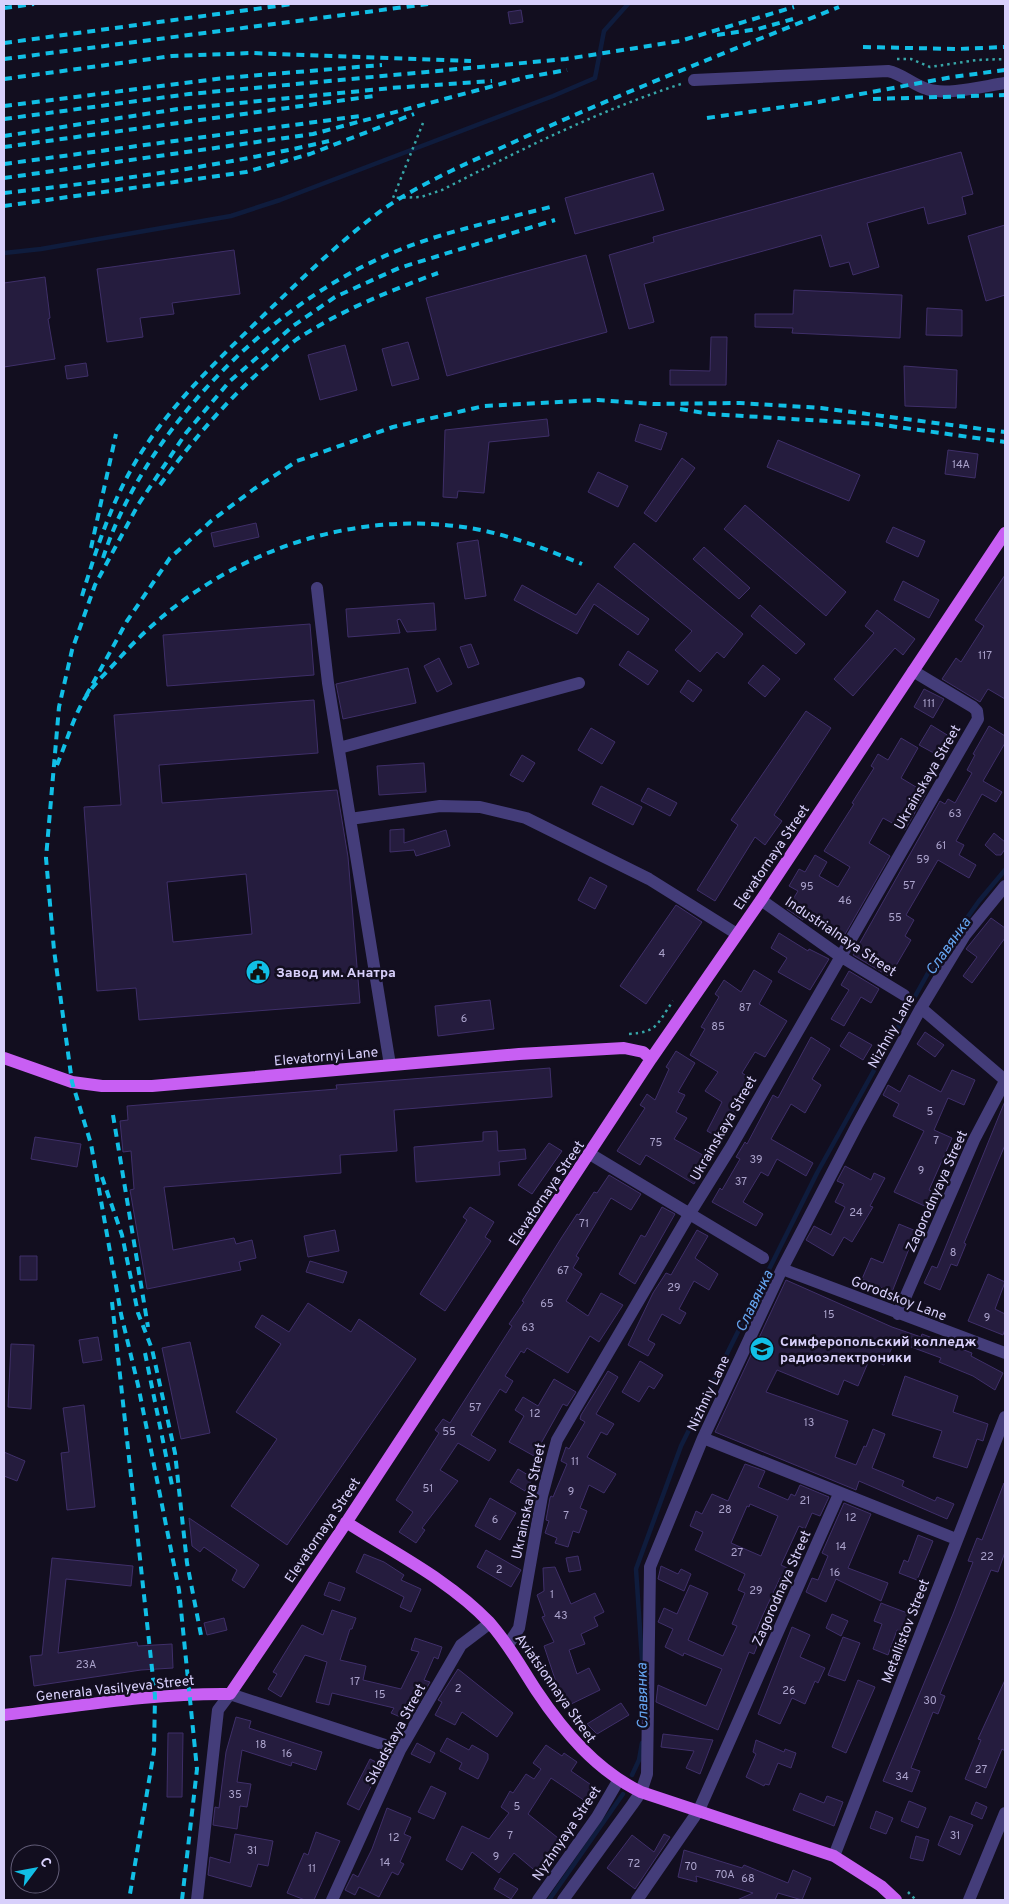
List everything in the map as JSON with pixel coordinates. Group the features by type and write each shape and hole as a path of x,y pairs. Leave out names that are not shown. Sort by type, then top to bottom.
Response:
{"main road":[{"name":"Elevatornaya Street","path":"230,1694 590,1154 651,1059 761,900 1005,533"},
{"name":"Elevatornyi Lane","path":"4,1058 72,1082 102,1086 152,1086 390,1065 624,1048 643,1052 651,1059"},
{"name":"Aviatsionnaya Street","path":"346,1522 466,1599 508,1645 537,1692 586,1755 618,1781 641,1792 834,1856 881,1886 896,1900"},
{"name":"Generala Vasilyeva Street","path":"4,1715 155,1696 190,1693 230,1694"}],"street":[{"path":"694,80 888,71 898,73 927,90 941,92 1005,83"},
{"path":"317,588 339,748 390,1065"},
{"name":"Ukrainskaya Street","path":"508,1645 519,1628 542,1496 556,1440 690,1213 731,1148 978,719 977,711 973,707 912,671"},
{"path":"339,748 579,683"},
{"path":"350,819 440,806 480,807 526,818 648,879 738,934"},
{"name":"Nizhniy Lane","path":"641,1792 647,1774 650,1567 703,1438 782,1269 921,1008 965,935 1005,886"},
{"name":"Industrialnaya Street","path":"761,900 840,956 904,995"},
{"path":"921,1008 1005,1081"},
{"name":"Zagorodnyaya Street","path":"898,1314 974,1140 1005,1081"},
{"path":"590,1154 763,1258"},
{"name":"Gorodskoy Lane","path":"782,1269 1005,1353"},
{"name":"Metallistov Street","path":"834,1856 1005,1417"},
{"path":"703,1438 956,1540"},
{"name":"Zagorodnaya Street","path":"637,1900 699,1810 838,1494"},
{"name":"Skladskaya Street","path":"332,1900 400,1750 461,1645 490,1624"},
{"name":"Generala Vasilyeva Street","path":"230,1694 400,1750"},
{"name":"Elevatornaya Street","path":"197,1900 218,1710 230,1694"},
{"name":"Nyzhnyaya Street","path":"538,1900 597,1817 618,1781"},
{"path":"562,1900 641,1792"},
{"path":"969,1900 1005,1813"}],"path":[{"path":"893,59 911,59 930,67 977,60 1005,59"},
{"path":"422,122 394,198 422,197 442,190 582,122 646,95 694,80"},
{"path":"626,1034 646,1033 652,1030 674,1000"}],"building":[{"path":"521,10 523,22 510,24 508,12"},
{"path":"961,152 973,194 962,197 966,214 928,224 924,207 867,223 879,267 853,275 849,262 830,267 821,235 644,284 654,322 629,329 609,255 654,242 653,237"},
{"path":"653,173 664,210 575,234 565,198"},
{"path":"1005,225 1005,295 986,301 968,236"},
{"path":"234,250 240,294 172,303 174,314 140,318 143,337 107,342 97,269"},
{"path":"586,255 607,332 447,376 426,298"},
{"path":"45,277 50,318 48,319 55,359 4,367 4,283"},
{"path":"794,290 902,295 900,338 792,333 793,328 755,327 755,314 793,314"},
{"path":"927,308 962,310 962,336 926,335"},
{"path":"711,337 727,337 726,385 670,385 670,370 710,371"},
{"path":"408,342 419,379 392,386 382,349"},
{"path":"345,345 357,390 320,400 308,355"},
{"path":"86,363 88,376 67,379 65,366"},
{"path":"904,366 957,370 956,408 905,406"},
{"path":"547,419 549,436 489,442 484,493 458,491 457,498 443,497 445,430"},
{"path":"640,424 667,433 661,450 635,441"},
{"path":"778,440 860,475 849,501 767,467"},
{"path":"948,450 978,454 975,478 945,474"},
{"path":"682,458 695,468 656,522 644,513"},
{"path":"598,472 628,486 618,507 588,492"},
{"path":"745,505 846,592 826,616 724,529"},
{"path":"256,523 259,537 214,547 211,533"},
{"path":"893,527 925,541 918,557 886,542"},
{"path":"478,540 486,596 465,599 457,543"},
{"path":"634,543 743,634 724,658 717,652 700,672 675,650 692,631 614,567"},
{"path":"704,547 750,588 739,599 693,559"},
{"path":"1005,575 1005,699 988,689 980,702 942,679 956,658 961,662 984,626 975,620"},
{"path":"903,581 939,600 929,618 894,600"},
{"path":"598,583 649,619 638,635 594,604 577,634 514,600 522,585 576,615"},
{"path":"434,603 436,630 407,632 400,619 397,620 400,633 348,637 346,609"},
{"path":"760,605 805,644 796,654 751,616"},
{"path":"877,610 915,639 903,655 895,648 853,696 834,679 874,633 865,626"},
{"path":"310,624 314,675 167,686 163,635"},
{"path":"471,644 479,664 468,668 460,647"},
{"path":"628,651 658,671 648,685 619,665"},
{"path":"439,658 452,684 437,692 424,666"},
{"path":"763,665 780,679 765,697 748,683"},
{"path":"408,668 416,703 343,719 336,684"},
{"path":"688,680 702,690 693,702 680,692"},
{"path":"924,689 944,699 933,718 914,707"},
{"path":"314,700 318,753 159,765 162,803 337,790 348,857 360,1003 139,1020 136,988 97,991 84,807 121,805 114,715","holes":["246,874 252,934 173,942 167,882"]},
{"path":"806,711 831,728 774,815 782,821 765,845 755,837 715,901 697,890 738,825 731,820"},
{"path":"931,725 952,738 941,757 919,745"},
{"path":"989,726 1005,736 1005,743 983,781 1002,792 996,802 982,794 956,841 964,845 959,855 976,865 969,878 938,860 906,915 914,920 905,936 911,940 894,969 897,970 892,978 853,955 940,801 945,804 948,799 955,803 972,773 967,770 975,755 973,754"},
{"path":"591,728 615,742 602,764 578,750"},
{"path":"901,738 918,748 901,778 926,793 905,830 883,818 869,843 890,856 844,936 807,914 803,920 787,909 798,891 789,886 799,869 805,872 815,855 827,862 819,876 838,887 850,867 824,851 854,804 852,803 874,768 871,766 878,754 888,760"},
{"path":"522,755 535,763 523,782 510,775"},
{"path":"424,763 426,792 379,795 377,766"},
{"path":"601,786 642,807 633,825 592,804"},
{"path":"648,788 677,803 670,816 641,801"},
{"path":"404,829 404,843 446,830 450,846 416,856 414,850 390,852 390,830"},
{"path":"994,833 1005,842 1005,849 1001,855 996,855 985,845"},
{"path":"590,877 607,886 595,909 578,900"},
{"path":"676,905 702,922 646,1004 620,986"},
{"path":"991,918 1005,928 1005,938 972,983 963,976 977,957 966,949"},
{"path":"779,933 808,951 809,949 829,959 810,990 778,972 787,958 771,948"},
{"path":"754,970 772,981 759,1004 787,1021 765,1057 755,1052 742,1073 750,1078 738,1099 742,1101 722,1139 707,1131 722,1102 705,1091 718,1072 690,1055 705,1029 701,1027 719,997 715,994 724,980 741,992"},
{"path":"849,971 879,989 871,1003 861,997 844,1026 831,1019 849,990 841,985"},
{"path":"490,1000 494,1029 438,1036 435,1006"},
{"path":"849,1032 872,1045 863,1060 840,1046"},
{"path":"925,1032 944,1045 935,1057 917,1044"},
{"path":"811,1037 830,1049 812,1079 821,1085 805,1113 791,1104 771,1139 813,1163 806,1176 777,1159 768,1176 761,1172 743,1202 763,1214 756,1226 712,1202 720,1188 722,1190 740,1159 736,1157 745,1142 747,1144 773,1095 778,1098"},
{"path":"676,1051 695,1063 678,1092 685,1095 676,1112 687,1118 674,1139 708,1158 694,1184 646,1155 640,1165 617,1151 645,1108 640,1105 647,1094 655,1100 669,1069 666,1067"},
{"path":"550,1068 552,1097 394,1110 397,1151 340,1155 341,1173 164,1187 173,1250 234,1238 236,1244 252,1240 256,1258 239,1262 241,1270 147,1289 130,1190 134,1189 131,1151 123,1152 120,1121 128,1120 127,1106 337,1089 336,1085"},
{"path":"952,1070 975,1080 964,1105 948,1098 934,1130 952,1138 929,1190 937,1194 931,1209 894,1192 924,1131 893,1116 899,1104 883,1095 888,1085 900,1092 909,1075 941,1092"},
{"path":"1005,1101 1005,1145 964,1243 966,1244 957,1266 951,1264 940,1290 924,1283 932,1266 937,1268"},
{"path":"497,1131 498,1151 525,1149 526,1159 499,1162 500,1175 416,1182 414,1147 483,1141 483,1132"},
{"path":"35,1137 81,1144 77,1167 31,1159"},
{"path":"549,1143 562,1151 532,1194 518,1185"},
{"path":"845,1166 871,1180 874,1173 885,1178 870,1206 873,1207 852,1242 844,1237 833,1256 806,1240 814,1226 831,1235 845,1207 835,1202 844,1184 837,1181"},
{"path":"609,1175 641,1194 631,1210 611,1198 576,1256 579,1258 573,1268 582,1274 566,1301 588,1316 601,1293 623,1305 599,1342 590,1336 568,1373 527,1348 524,1353 521,1351 505,1376 513,1381 506,1393 500,1389 471,1435 496,1450 489,1461 458,1443 440,1470 458,1481 422,1528 425,1530 416,1543 399,1532 413,1512 396,1500 439,1433 435,1430 443,1419 450,1423 512,1326 509,1324 560,1240 577,1214 579,1215 594,1192 597,1193"},
{"path":"470,1207 494,1222 485,1237 491,1241 445,1311 420,1294 467,1220 463,1217"},
{"path":"662,1207 675,1214 635,1284 619,1274 641,1235 645,1237"},
{"path":"899,1224 916,1231 892,1292 862,1279 871,1258 883,1263"},
{"path":"335,1230 339,1251 308,1257 304,1236"},
{"path":"697,1230 708,1236 695,1258 718,1274 709,1290 694,1281 679,1309 686,1313 680,1324 662,1314 648,1340 655,1344 648,1356 628,1345 653,1293 666,1273 671,1275"},
{"path":"20,1256 37,1256 37,1280 20,1280"},
{"path":"310,1261 347,1272 343,1283 306,1272"},
{"path":"988,1274 1005,1282 995,1309 1005,1314 1003,1335 968,1321"},
{"path":"786,1280 892,1327 921,1337 922,1334 972,1353 971,1356 1003,1373 995,1390 973,1376 939,1362 941,1358 895,1341 884,1365 870,1358 858,1386 844,1380 838,1395 777,1370 766,1392 848,1421 835,1457 856,1465 873,1429 885,1434 872,1468 904,1481 902,1486 935,1501 937,1497 954,1504 947,1519 859,1481 856,1490 715,1432"},
{"path":"308,1303 351,1332 359,1319 416,1359 287,1545 231,1506 277,1439 236,1412 281,1344 255,1327 262,1315 289,1332"},
{"path":"98,1337 102,1360 83,1363 79,1340"},
{"path":"190,1342 210,1433 181,1439 162,1348"},
{"path":"11,1344 34,1345 31,1409 8,1407"},
{"path":"640,1361 663,1375 654,1389 649,1386 639,1402 622,1392"},
{"path":"608,1371 618,1377 596,1414 614,1424 607,1435 601,1432 587,1457 616,1474 604,1493 589,1485 580,1508 587,1511 579,1533 573,1531 568,1547 555,1543 557,1538 545,1533 549,1521 546,1520 550,1498 551,1496 553,1497 567,1464 561,1461 566,1447 569,1449 585,1422 580,1419 581,1415"},
{"path":"905,1376 958,1396 953,1412 988,1424 983,1441 977,1439 967,1468 933,1457 942,1431 892,1415"},
{"path":"554,1379 576,1392 567,1406 563,1404 534,1456 509,1442 524,1416 515,1410 523,1397 538,1406"},
{"path":"84,1405 95,1507 67,1510 61,1453 69,1452 63,1408"},
{"path":"4,1452 25,1461 17,1481 4,1476"},
{"path":"745,1464 765,1471 758,1487 788,1500 791,1494 795,1496 800,1485 829,1497 820,1516 812,1513 805,1529 799,1526 781,1565 789,1569 784,1579 780,1578 762,1617 752,1641 758,1644 754,1654 749,1652 718,1730 656,1702 658,1685 706,1706 722,1669 684,1653 683,1656 665,1647 673,1629 658,1622 664,1608 677,1614 690,1585 708,1593 688,1640 723,1656 737,1626 732,1624 745,1593 738,1590 745,1574 695,1550 703,1532 690,1526 696,1511 702,1514 712,1494 728,1501","holes":["750,1504 778,1516 761,1556 731,1543 747,1506 749,1507"]},
{"path":"518,1469 533,1478 525,1491 510,1482"},
{"path":"1004,1483 1005,1552 998,1572 991,1570 940,1694 945,1696 938,1714 933,1712 911,1768 920,1771 912,1792 883,1781 953,1614 973,1562 968,1561 977,1538 982,1540"},
{"path":"490,1498 516,1513 500,1540 475,1526"},
{"path":"844,1503 871,1514 848,1568 888,1583 881,1601 836,1579 826,1602 806,1592 812,1578 818,1580 828,1556 822,1553"},
{"path":"189,1518 259,1565 244,1588 232,1580 237,1570 204,1547 200,1552 192,1546"},
{"path":"918,1535 933,1541 917,1580 899,1573 904,1560 908,1562"},
{"path":"486,1550 521,1570 511,1587 477,1567"},
{"path":"364,1554 384,1562 404,1575 401,1580 421,1589 411,1612 400,1607 404,1597 356,1572"},
{"path":"578,1556 581,1570 569,1572 566,1558"},
{"path":"52,1558 133,1566 131,1586 66,1579 58,1653 137,1642 138,1646 172,1644 173,1668 141,1670 34,1686 30,1656 42,1655"},
{"path":"661,1566 678,1574 681,1569 691,1574 684,1591 658,1579"},
{"path":"555,1567 571,1604 595,1593 604,1612 594,1617 598,1626 581,1634 585,1644 569,1650 577,1674 589,1668 600,1690 569,1705 555,1679 544,1646 554,1642 542,1617 545,1616 537,1595 544,1591 543,1568"},
{"path":"329,1582 345,1588 340,1601 324,1595"},
{"path":"881,1603 910,1614 903,1632 897,1630 888,1655 873,1649 882,1624 874,1621"},
{"path":"332,1610 356,1618 352,1629 350,1629 340,1660 366,1666 363,1680 401,1689 419,1652 411,1650 415,1638 442,1647 438,1659 434,1657 424,1680 430,1682 423,1694 417,1692 405,1719 391,1713 394,1708 332,1693 329,1705 316,1702 327,1662 305,1655 281,1697 268,1689 277,1674 273,1672 302,1625 323,1635"},
{"path":"832,1614 848,1621 841,1636 826,1628"},
{"path":"224,1618 227,1630 207,1635 204,1623"},
{"path":"792,1627 810,1635 800,1657 825,1668 818,1683 815,1681 805,1704 792,1698 780,1724 758,1714"},
{"path":"843,1637 860,1643 845,1681 828,1675"},
{"path":"458,1669 513,1713 497,1737 462,1712 455,1725 435,1715 442,1702 438,1700"},
{"path":"858,1680 875,1687 846,1753 832,1747"},
{"path":"1005,1680 1005,1751 1002,1749 986,1788 965,1779 981,1740 978,1739"},
{"path":"621,1703 629,1715 597,1734 587,1724"},
{"path":"236,1717 251,1721 249,1728 322,1752 316,1770 292,1762 291,1766 242,1750 237,1782 251,1784 247,1807 240,1806 237,1829 213,1825 215,1807 219,1808 226,1752"},
{"path":"168,1733 183,1733 182,1797 167,1797"},
{"path":"663,1734 713,1740 700,1774 686,1768 694,1751 661,1747"},
{"path":"447,1738 469,1750 472,1745 488,1754 488,1759 478,1779 459,1769 462,1763 440,1751"},
{"path":"756,1740 784,1752 785,1749 796,1753 791,1768 778,1763 769,1785 765,1784 764,1786 746,1777 756,1754 753,1752"},
{"path":"417,1743 435,1753 430,1763 411,1754"},
{"path":"546,1745 562,1756 564,1753 577,1762 571,1771 597,1789 588,1803 551,1778 528,1814 563,1842 539,1874 514,1853 499,1873 472,1852 462,1870 446,1860 462,1826 489,1839 509,1813 501,1807 510,1791 513,1793 526,1774 534,1779 541,1769 533,1763"},
{"path":"370,1759 382,1765 359,1810 347,1804"},
{"path":"431,1786 446,1793 434,1819 418,1812"},
{"path":"800,1793 824,1803 827,1796 843,1802 834,1826 793,1810"},
{"path":"909,1801 926,1808 918,1828 901,1821"},
{"path":"976,1802 987,1807 982,1819 971,1814"},
{"path":"387,1808 411,1818 404,1834 411,1837 400,1862 404,1864 398,1875 392,1872 379,1897 359,1887 355,1895 345,1890 353,1874 358,1877 372,1849"},
{"path":"876,1811 893,1818 886,1834 870,1828"},
{"path":"950,1816 973,1825 960,1855 938,1845"},
{"path":"316,1832 340,1841 314,1900 305,1900 287,1893 304,1853 308,1855"},
{"path":"235,1834 273,1841 268,1866 258,1864 251,1887 208,1875 210,1857 230,1863"},
{"path":"664,1834 670,1837 635,1889 607,1868 632,1835 654,1852"},
{"path":"916,1836 929,1840 923,1861 910,1858"},
{"path":"684,1850 742,1868 744,1865 788,1883 793,1870 811,1878 802,1900 778,1893 775,1900 737,1900 753,1893 696,1876 697,1882 678,1877"},
{"path":"500,1878 518,1889 511,1899 494,1889"}],"waterway":[{"path":"4,253 41,249 231,216 280,200 553,96 595,78 604,31 628,4"},
{"name":"Славянка","path":"643,1675 636,1569 681,1446 817,1173 928,973 979,901 1005,870"},
{"name":"Славянка","path":"632,1775 639,1760 642,1743"},
{"name":"Славянка","path":"549,1900 623,1794"}],"railway":[{"path":"4,8 34,4"},
{"path":"4,43 292,4"},
{"path":"4,59 428,4"},
{"path":"4,119 189,94 566,59 680,41 794,7"},
{"path":"82,596 99,544 119,493 136,461 180,400 250,329 325,258 369,220 415,189 481,157 635,89 839,7"},
{"path":"717,35 758,29 793,19"},
{"path":"863,47 958,49 1005,47"},
{"path":"4,79 172,56 251,53 471,61"},
{"path":"4,106 224,78 382,65"},
{"path":"4,178 313,134 527,77 567,70"},
{"path":"707,118 818,102 952,77 1005,70"},
{"path":"4,136 178,109 391,88 492,81"},
{"path":"873,99 1005,95"},
{"path":"4,147 374,96"},
{"path":"4,206 246,172 310,154 414,114"},
{"path":"4,164 360,116"},
{"path":"4,193 167,172 329,141"},
{"path":"103,558 124,508 151,459 186,412 225,368 269,328 316,294 365,265 432,238 554,206"},
{"path":"182,1900 197,1769 179,1590 138,1385 121,1314 91,1144 72,1082 54,950 46,858 59,707 72,650 95,585 138,505 186,433 229,382 293,326 335,297 399,268 555,220"},
{"path":"160,485 184,453 223,408 293,342 348,310 438,273"},
{"path":"86,696 127,621 170,558 211,521 254,489 297,461 393,427 484,406 598,400 653,404 740,403 821,408 1005,432"},
{"path":"680,409 710,414 876,424 1005,442"},
{"path":"91,548 116,434"},
{"path":"57,765 74,720 87,695 150,627 187,598 227,573 270,552 314,537 360,527 407,524 472,528 536,546 582,564"},
{"path":"113,1115 148,1327"},
{"path":"102,1177 122,1235 138,1313 152,1349 175,1453 187,1563 201,1635"},
{"path":"112,1302 155,1696 154,1751 129,1900"},
{"path":"145,1353 173,1490"}],"place":[{"name":"Завод им. Анатра","path":"258,972"},
{"name":"Симферопольский колледж радиоэлектроники","path":"762,1349"}]}
